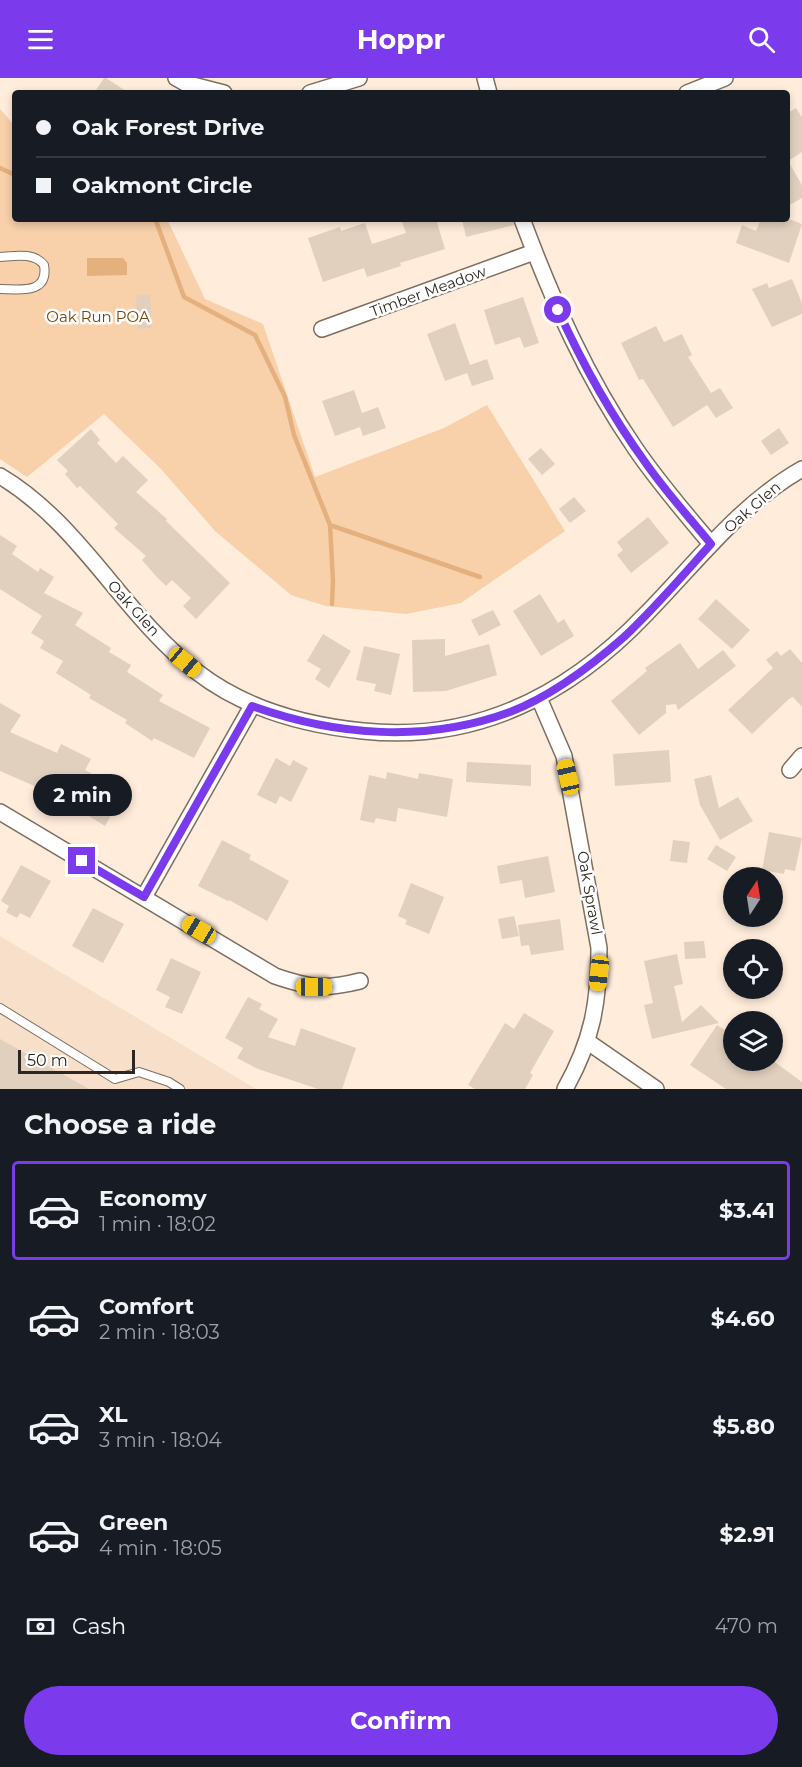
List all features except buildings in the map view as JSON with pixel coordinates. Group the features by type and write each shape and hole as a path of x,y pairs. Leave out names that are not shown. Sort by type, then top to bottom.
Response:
{"street":[{"path":"176,78 185,83 212,90"},
{"path":"320,90 359,78"},
{"path":"695,90 725,78"},
{"path":"523,222 574,344 609,407 646,464 711,544"},
{"name":"Timber Meadow","path":"322,329 534,252"},
{"name":"Oak Glen","path":"0,476 43,507 75,539 145,624 185,662 207,678 252,706 311,724 377,733 410,733 450,728 483,720 512,711 539,698 582,669 625,635 711,544 758,499 802,469"},
{"name":"Oak Sprawl","path":"539,698 564,756 599,948 599,973 588,1042 565,1089"},
{"path":"144,897 252,706"},
{"path":"790,770 802,756"},
{"path":"0,812 275,976 314,987 334,987 360,981"},
{"path":"588,1042 656,1089"}],"lane":[{"path":"0,257 35,257 44,266 45,272 41,284 36,287 0,289"},
{"path":"0,1008 115,1079 138,1072 169,1082 180,1089"}],"shaded area":[{"path":"87,258 123,258 127,263 127,275 87,276"},
{"path":"0,936 256,1089 0,1089"}],"green space":[{"name":"Oak Run POA","path":"0,109 12,123 12,222 168,222 205,299 263,324 315,477 444,428 487,405 565,531 461,603 406,614 326,606 291,595 215,531 161,469 104,414 27,477 0,459"}],"waterway":[{"path":"0,168 12,174"},
{"path":"156,222 184,297 255,335 285,397 294,435 330,525 332,604"},
{"path":"330,525 480,577"}],"route":[{"path":"82,861 144,897 252,706 311,724 377,733 410,733 450,728 512,711 539,698 603,654 646,614 711,544 633,446 584,363 558,310"}]}
